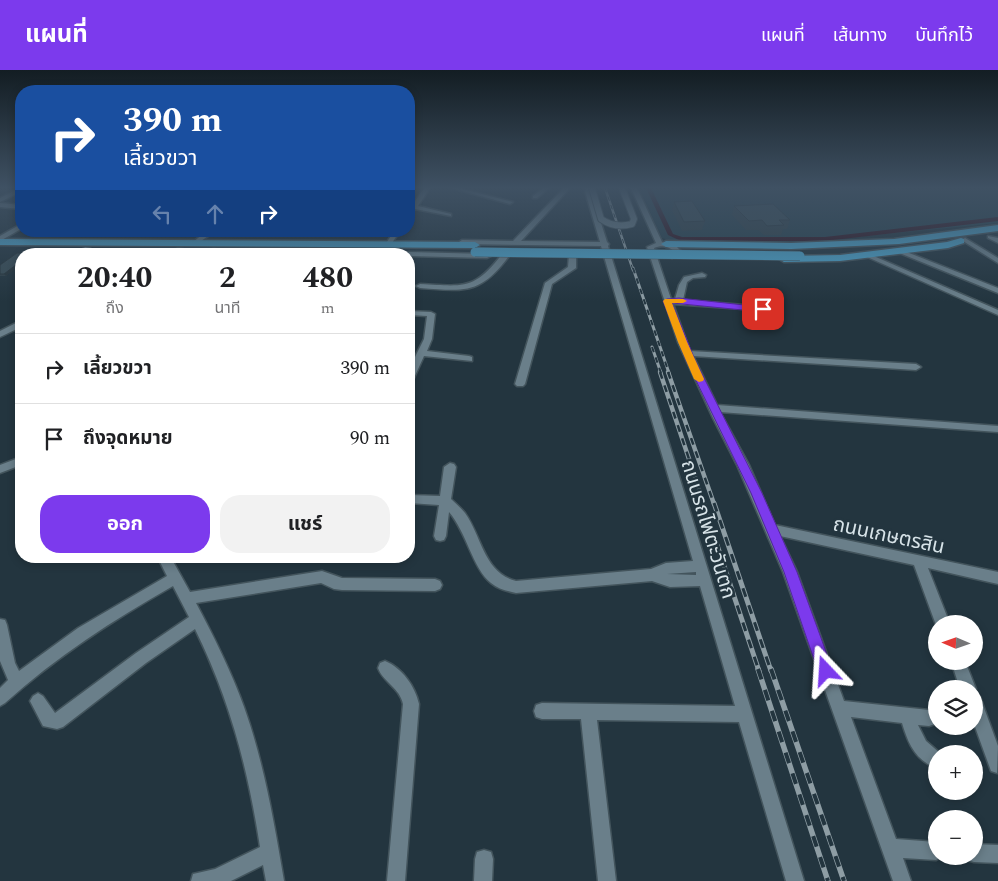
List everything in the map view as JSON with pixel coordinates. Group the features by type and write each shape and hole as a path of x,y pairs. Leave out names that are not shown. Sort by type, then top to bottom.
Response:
{"highway":[{"path":"797,252 998,228"},
{"path":"0,241 862,253 963,240 995,238"},
{"path":"651,253 672,256 812,259 867,255 948,245 963,240"},
{"path":"663,244 798,246 899,241"},
{"path":"0,249 15,249"},
{"path":"415,251 475,249"}],"street":[{"path":"515,243 535,226"},
{"name":"ถนนรถไฟตะวันตก","path":"597,226 606,244 795,881"},
{"path":"654,226 663,244"},
{"path":"0,241 15,230"},
{"path":"195,243 204,237"},
{"path":"963,240 998,261"},
{"path":"389,247 515,243 606,244"},
{"path":"520,384 549,283 572,268 576,257 574,248 578,244"},
{"path":"672,256 677,253 677,250 663,244 652,246 651,253 673,301 687,353 747,472 790,572 902,881"},
{"path":"899,251 998,291"},
{"path":"415,254 609,257"},
{"path":"867,255 998,313"},
{"path":"420,286 474,286 488,278 505,256"},
{"path":"673,301 686,279 691,276 702,275"},
{"path":"673,301 763,309 773,312"},
{"path":"415,313 431,314 429,336 415,366"},
{"path":"0,334 15,327"},
{"path":"687,353 916,367"},
{"path":"421,354 469,359"},
{"path":"714,408 998,428"},
{"path":"0,469 15,463"},
{"path":"440,536 450,467"},
{"path":"415,499 446,501 462,518 486,567 494,578 504,584 516,587 652,575 666,569 700,566"},
{"name":"ถนนเกษตรสิน","path":"772,529 998,578"},
{"path":"919,561 940,615"},
{"path":"167,563 229,687 241,725 275,881"},
{"path":"652,575 670,581 705,580"},
{"path":"0,698 17,682 88,629 175,578"},
{"path":"186,599 322,578 342,584 435,585"},
{"path":"38,701 49,720 57,720 196,620"},
{"path":"0,625 8,664 17,682"},
{"path":"385,668 396,677 405,690 410,704 396,881"},
{"path":"839,708 928,718"},
{"path":"542,711 744,714"},
{"path":"588,712 607,881"},
{"path":"907,716 920,746 928,754"},
{"path":"983,727 997,765"},
{"path":"890,848 928,850"},
{"path":"200,881 217,878 270,852"},
{"path":"983,853 998,854"},
{"path":"483,881 484,859"}],"shaded area":[{"path":"656,226 969,226 815,241 675,242 662,238"}],"building":[{"path":"15,254 15,266 4,274 0,274 0,265"}],"waterway":[{"path":"667,226 671,235 681,239 825,239 939,226"}],"railway":[{"path":"618,226 633,270"},
{"path":"633,268 669,373"},
{"path":"652,347 661,373"},
{"path":"660,372 704,504"},
{"path":"668,372 714,504"},
{"path":"703,503 759,671"},
{"path":"714,503 771,671"},
{"path":"758,669 828,881"},
{"path":"771,669 844,881"}],"slow traffic":[{"path":"683,301 667,301 682,342 699,379"}],"route":[{"path":"763,309 667,301 682,342 757,493 790,572 826,671"}]}
